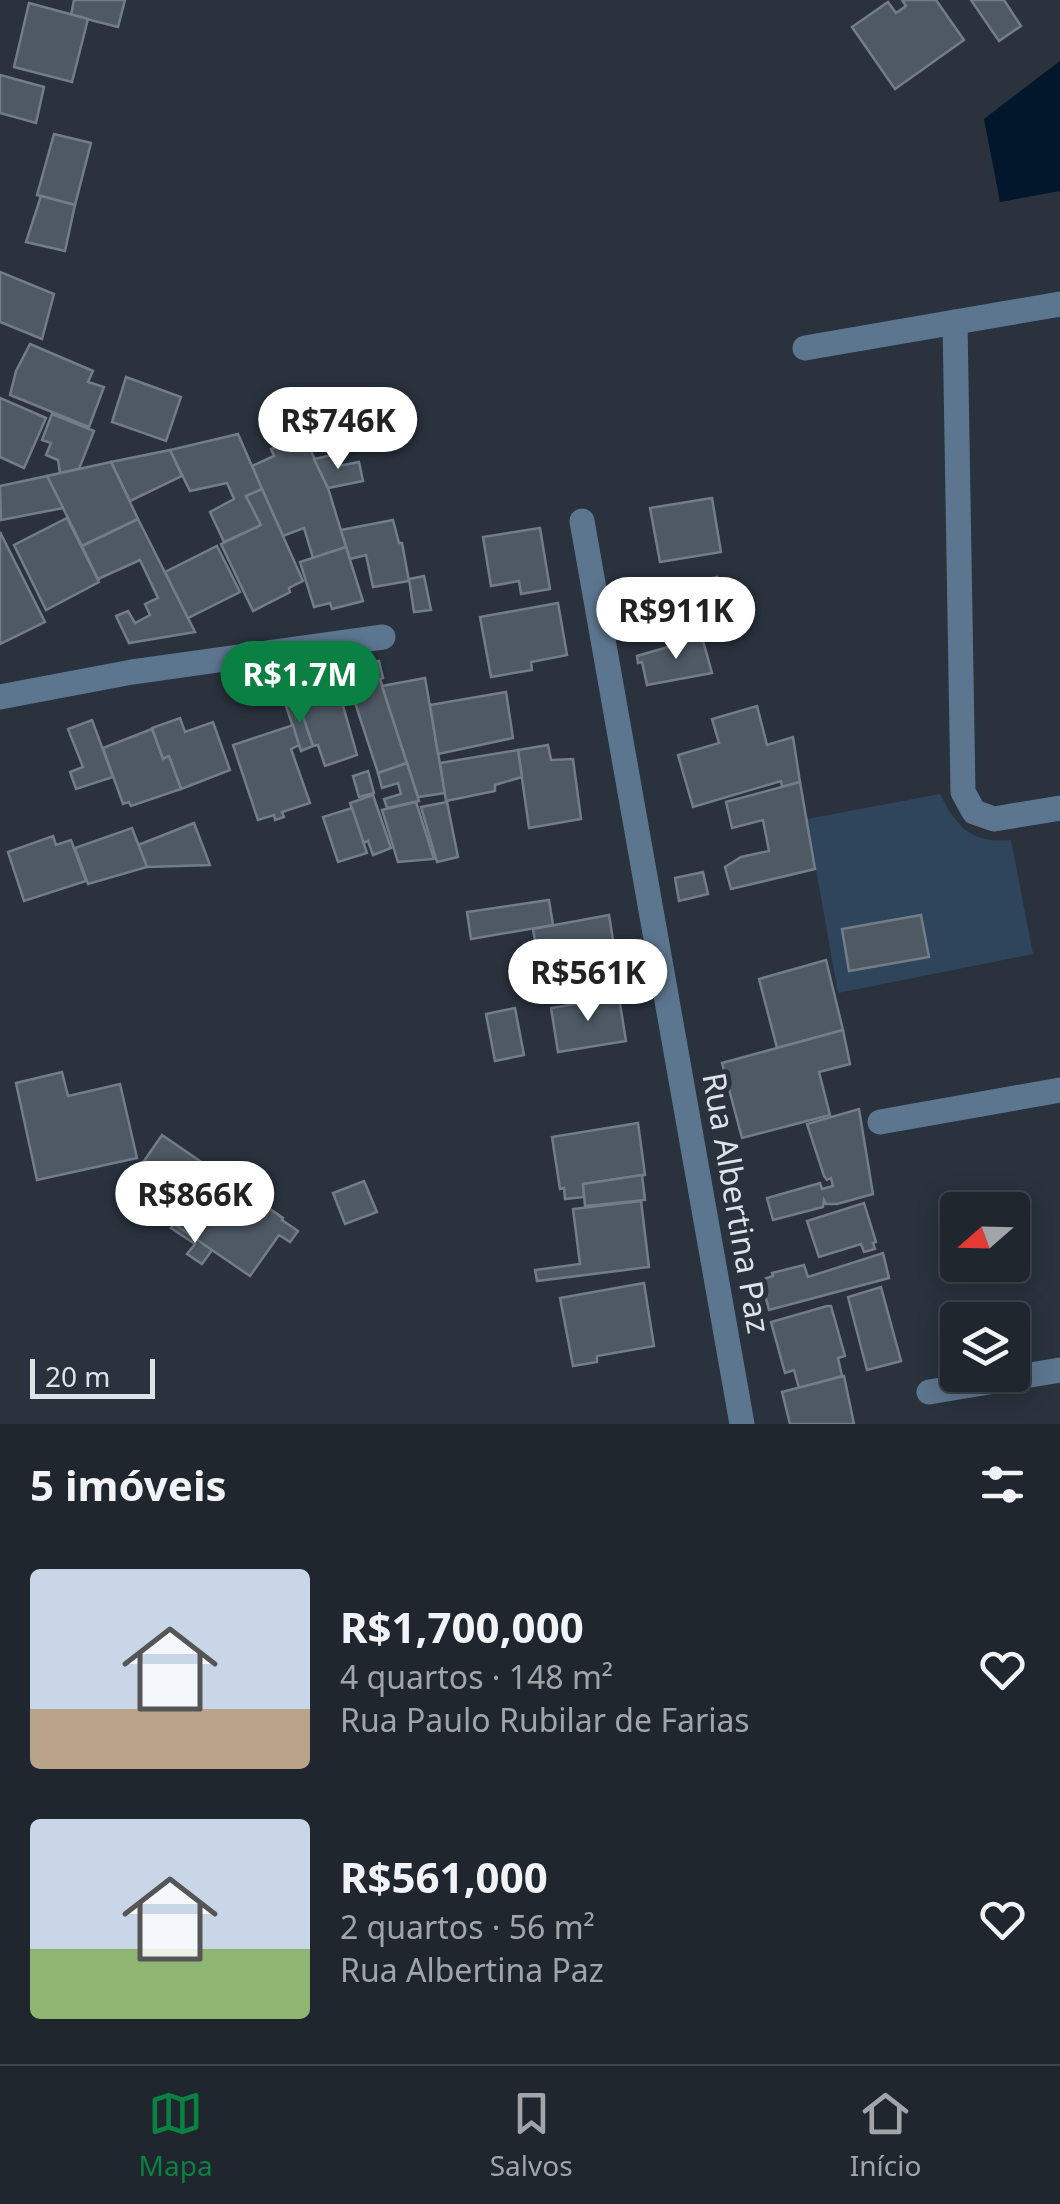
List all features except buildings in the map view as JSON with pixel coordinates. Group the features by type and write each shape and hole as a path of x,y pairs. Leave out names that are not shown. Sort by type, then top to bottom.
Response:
{"street":[{"path":"805,348 1060,304"},
{"path":"955,322 963,792 974,812 994,819 1060,808"},
{"name":"Rua Albertina Paz","path":"582,521 742,1424"},
{"path":"0,697 132,672 383,637"},
{"path":"880,1122 1060,1090"},
{"path":"929,1392 1060,1370"}],"shaded area":[{"path":"1060,61 1060,191 1000,202 984,119"},
{"path":"940,794 968,831 986,839 1011,840 1033,954 838,993 807,819"}]}
